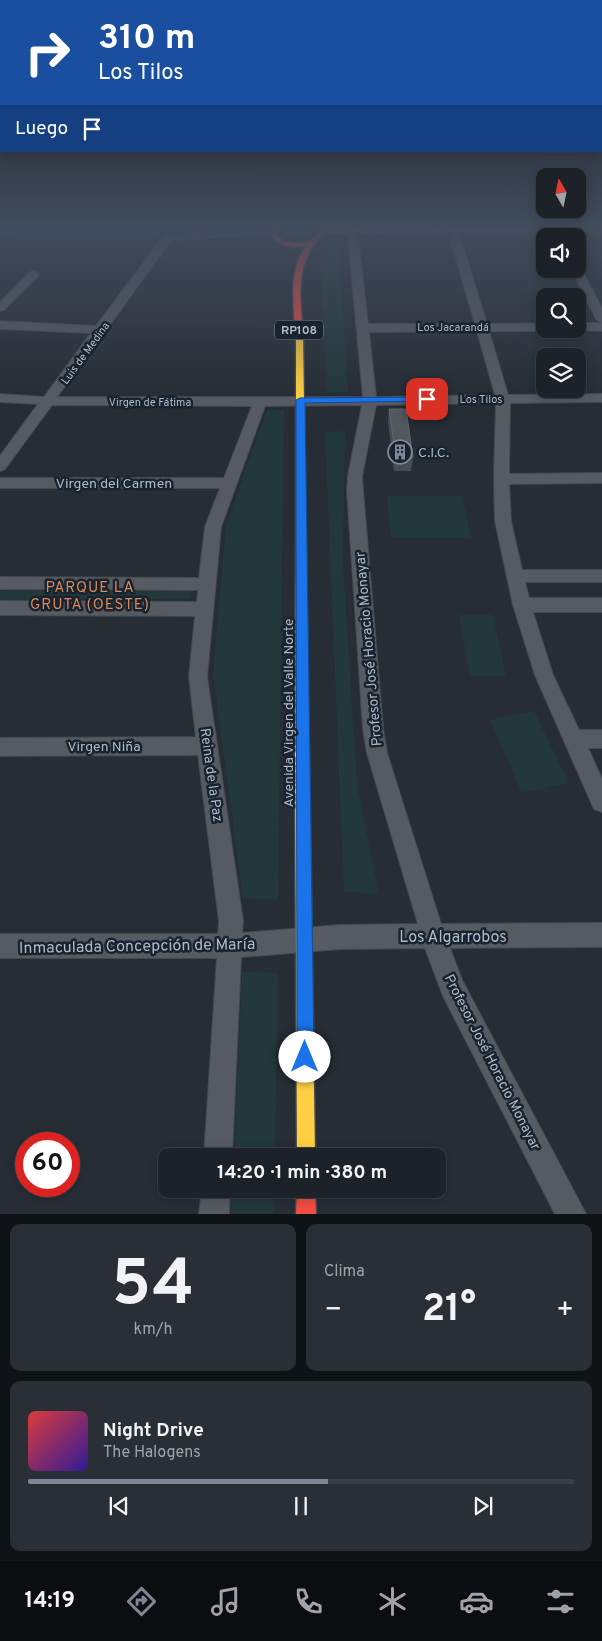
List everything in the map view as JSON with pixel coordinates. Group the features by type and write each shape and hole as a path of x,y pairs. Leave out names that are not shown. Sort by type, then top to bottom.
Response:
{"main road":[{"name":"Avenida Virgen del Valle Norte","path":"298,284 306,1148"},
{"path":"306,1198 306,1214"}],"street":[{"path":"0,308 24,284"},
{"name":"Luis de Medina","path":"0,466 50,401 135,284"},
{"name":"Profesor José Horacio Monayar","path":"357,284 370,399 355,490 373,729 377,753 433,936 452,987 571,1214"},
{"path":"469,284 504,399 501,479 503,520 522,605 544,675 602,802"},
{"path":"584,284 602,318"},
{"path":"0,325 102,330"},
{"name":"Los Jacarandá","path":"362,328 536,327"},
{"path":"586,327 602,327"},
{"name":"Virgen de Fátima","path":"0,398 50,401 260,402 300,400"},
{"name":"Los Tilos","path":"300,400 602,398"},
{"name":"Reina de la Paz","path":"218,1148 231,921 198,677 213,527 260,402"},
{"path":"501,479 602,478"},
{"name":"Virgen del Carmen","path":"0,483 229,484"},
{"path":"515,576 602,576"},
{"path":"0,583 206,584"},
{"path":"522,605 602,605"},
{"path":"0,608 204,609"},
{"path":"572,739 602,739"},
{"name":"Virgen Niña","path":"0,747 208,746"},
{"name":"Los Algarrobos","path":"304,938 602,935"},
{"name":"Inmaculada Concepción de María","path":"0,946 230,946 304,938"},
{"path":"214,1214 215,1198"}],"green space":[{"path":"322,284 341,284 348,392 326,392"},
{"path":"267,410 284,410 278,900 243,898 213,673 226,525"},
{"path":"345,431 343,563 357,784 379,894 344,892 325,432"},
{"path":"387,496 462,496 471,538 391,538"},
{"path":"0,591 191,591 190,599 0,600"},
{"path":"459,615 493,615 506,676 470,676"},
{"path":"534,711 569,783 522,793 490,720"},
{"path":"242,972 278,973 275,1148 234,1148"},
{"path":"232,1198 275,1198 274,1213 231,1213"}],"building":[{"path":"389,409 406,409 413,458 396,458"}],"traffic: fast":[{"path":"301,552 302,754"}],"traffic: slow":[{"path":"299,332 301,552"},
{"path":"302,754 306,1148"}],"traffic: jam":[{"path":"297,284 299,332"},
{"path":"306,1198 306,1214"}],"place":[{"name":"C.I.C.","path":"400,452"}],"district":[{"name":"PARQUE LA GRUTA (OESTE)","path":"90,596"}],"route":[{"path":"305,1057 300,400 427,399"}]}
